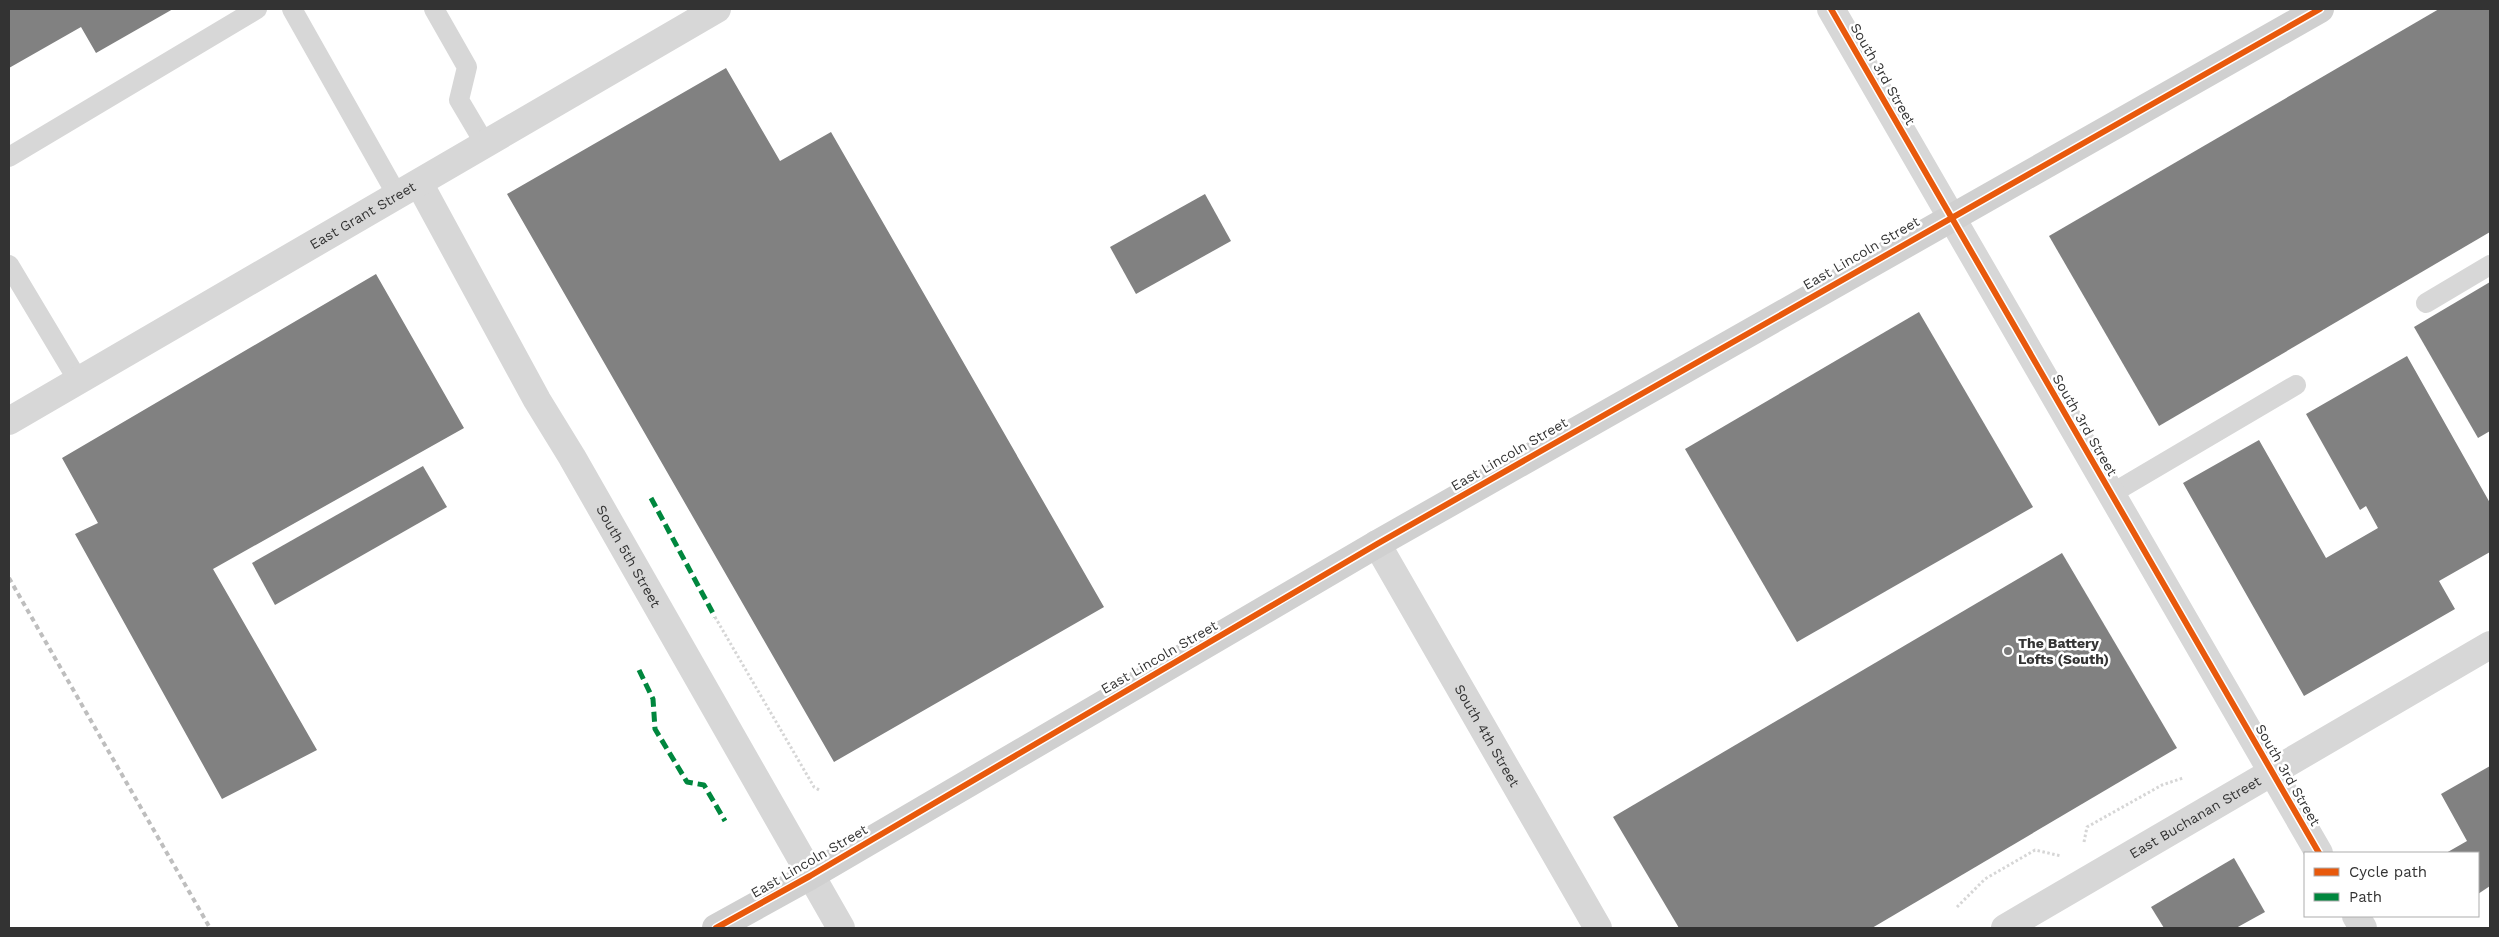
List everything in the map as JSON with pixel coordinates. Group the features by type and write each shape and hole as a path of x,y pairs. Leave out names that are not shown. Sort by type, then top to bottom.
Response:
{"main road":[{"name":"East Lincoln Street","path":"716,928 810,876 1377,544 1951,216 2320,9"}],"street":[{"name":"East Grant Street","path":"9,422 717,9"},
{"name":"South 3rd Street","path":"1830,9 2318,852"},
{"name":"South 5th Street","path":"408,189 572,457 840,928"},
{"name":"South 4th Street","path":"1377,544 1598,928"},
{"name":"East Buchanan Street","path":"2004,928 2490,645"},
{"path":"2357,917 2363,928"}],"lane":[{"path":"9,157 257,9"},
{"path":"292,9 408,189"},
{"path":"434,9 466,67 459,100 485,144"},
{"path":"9,264 78,382"},
{"path":"2426,303 2490,265"},
{"path":"2111,494 2296,384"}],"path":[{"path":"715,617 814,786 821,791"},
{"path":"2083,846 2087,827 2162,785 2182,778"},
{"path":"1957,907 1985,879 2035,850 2064,857"}],"building":[{"path":"9,9 173,9 96,53 81,27 9,68"},
{"path":"2439,9 2490,9 2490,232 2159,426 2049,236"},
{"path":"726,68 780,161 831,132 1104,607 834,762 507,194"},
{"path":"1205,194 1231,241 1136,294 1110,247"},
{"path":"376,274 464,428 213,569 317,750 222,799 75,534 98,523 62,458"},
{"path":"2490,282 2490,431 2478,438 2414,327"},
{"path":"1919,312 2033,507 1797,642 1685,449"},
{"path":"2407,356 2490,503 2490,552 2439,581 2455,609 2304,696 2183,483 2259,440 2326,558 2378,528 2366,506 2360,510 2306,414"},
{"path":"423,466 447,507 275,605 252,563"},
{"name":"The Battery Lofts (South)","path":"2062,553 2177,748 1872,928 1679,928 1613,817"},
{"path":"2490,766 2490,886 2479,893 2479,852 2448,852 2467,841 2441,794"},
{"path":"2234,858 2265,912 2236,928 2164,928 2151,907"}],"railway":[{"path":"9,578 210,928"}],"marked path":[{"path":"651,498 715,617"},
{"path":"639,670 653,699 655,729 687,782 704,785 725,821"}],"cycle path":[{"path":"1831,9 2318,852"},
{"path":"716,928 810,876 1377,544 2320,9"}],"place":[{"name":"The Battery Lofts (South)","path":"2008,651"}]}
